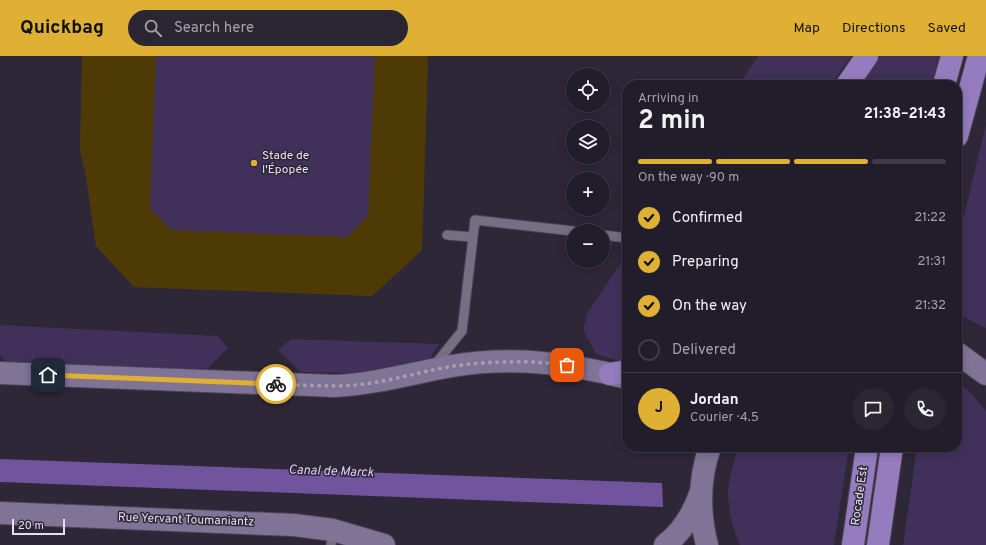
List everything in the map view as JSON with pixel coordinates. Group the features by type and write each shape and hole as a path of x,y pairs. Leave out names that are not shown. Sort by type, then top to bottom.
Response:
{"highway":[{"path":"850,80 867,56"},
{"path":"945,80 952,56"},
{"path":"962,118 979,56"},
{"name":"Rocade Est","path":"853,545 866,452"},
{"name":"Rocade Est","path":"878,545 891,452"}],"street":[{"path":"962,357 986,374"},
{"path":"0,373 335,386 373,383 478,363 521,361 567,365 621,374"},
{"path":"707,545 702,516 702,489 705,465 709,452"},
{"path":"665,545 672,540 686,523 702,489"},
{"name":"Rue Yervant Toumaniantz","path":"0,513 313,526 332,537 378,543"}],"lane":[{"path":"430,371 462,331 475,220 566,230"},
{"path":"447,235 472,238"},
{"path":"610,236 622,237"}],"shaded area":[{"name":"Stade de l'Épopée","path":"82,56 428,56 422,250 372,296 134,287 96,246 86,177 80,150"},
{"path":"758,56 851,56 834,80 742,80"},
{"path":"877,56 939,56 933,80 860,80"},
{"path":"986,124 986,328 962,316 962,227"},
{"path":"622,261 622,359 615,360 596,354 583,329 588,312"},
{"path":"0,325 218,336 228,348 207,369 7,362 0,355"},
{"path":"291,339 439,344 430,358 358,373 301,372 278,350"},
{"path":"962,387 968,390 986,411 986,545 903,545 916,452 962,452"},
{"path":"737,452 848,452 834,545 740,545 731,518 729,504 728,490"}],"water":[{"name":"Canal de Marck","path":"0,459 662,483 663,507 0,482"}],"building":[{"path":"82,56 156,56 150,208 171,230 347,237 368,216 375,56 428,56 422,250 372,296 134,287 96,246 86,177 80,150"}],"way so far":[{"path":"276,384 335,386 355,385 373,383 454,366 478,363 521,361 567,365"}],"place":[{"name":"Stade de l'Épopée","path":"254,163"}],"route":[{"path":"48,375 276,384"}]}
